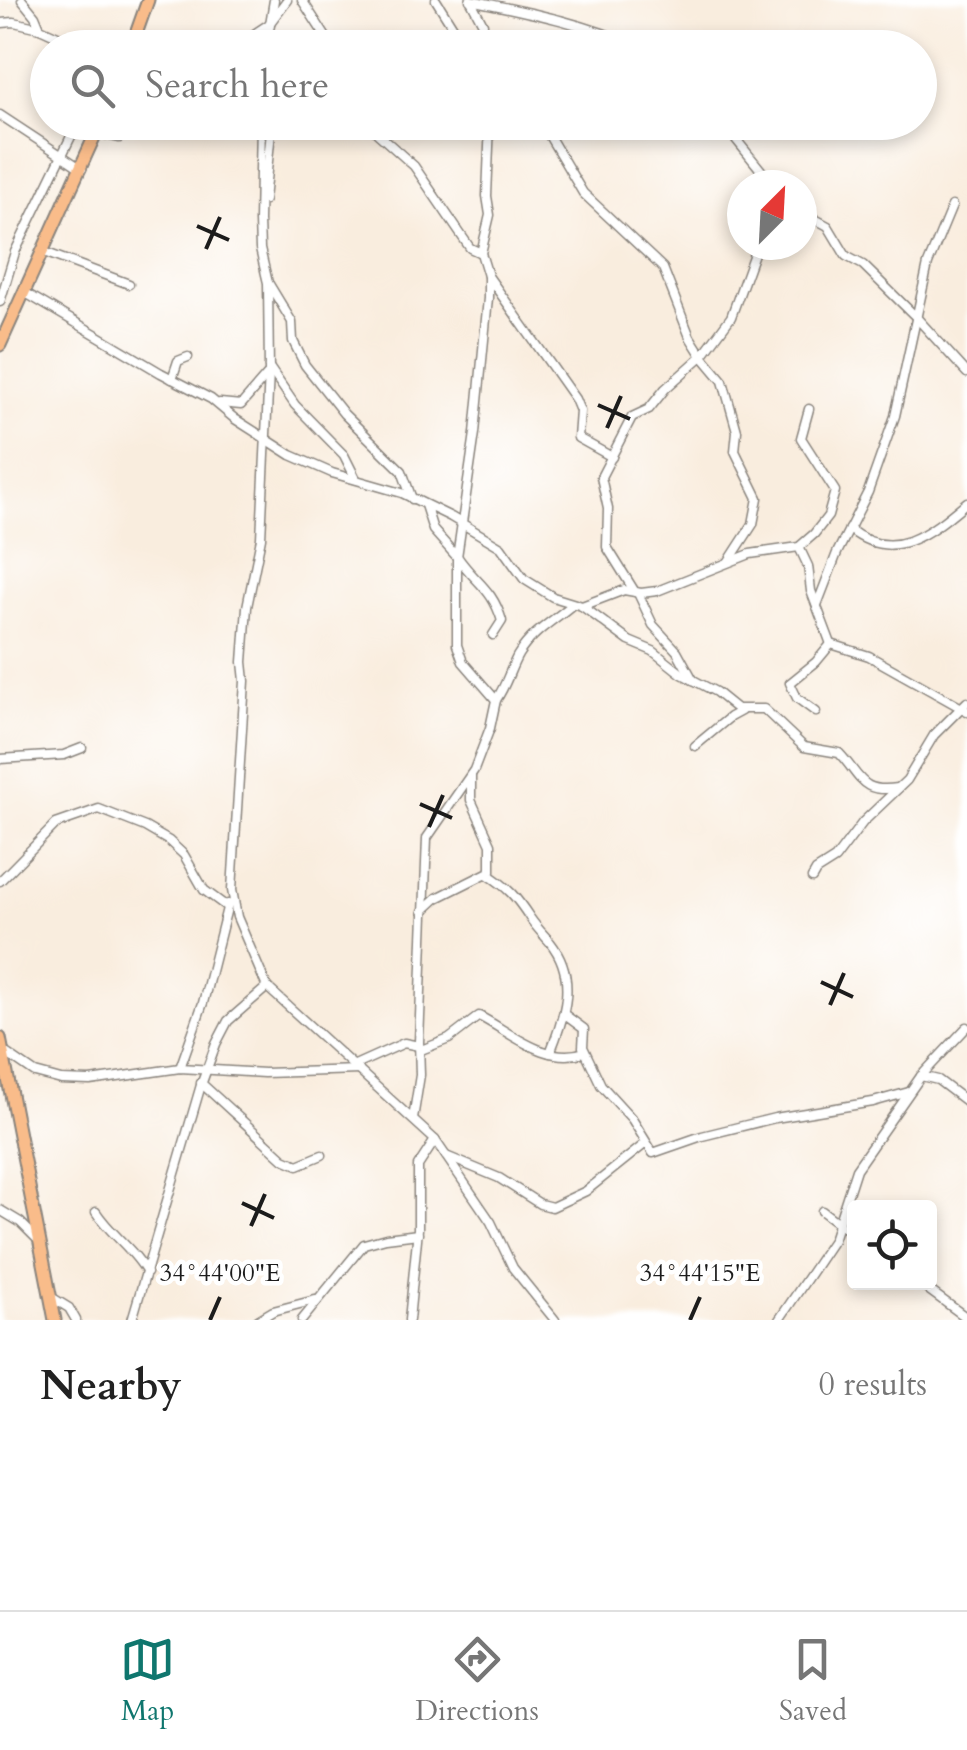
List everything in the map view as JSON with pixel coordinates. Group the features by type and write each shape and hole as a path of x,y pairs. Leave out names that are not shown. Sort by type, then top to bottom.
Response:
{"highway":[{"path":"137,30 148,0"},
{"path":"0,345 94,140"},
{"path":"2,1055 55,1320"}],"street":[{"path":"22,0 36,16 40,28"},
{"path":"268,30 274,0"},
{"path":"259,30 287,0"},
{"path":"302,0 321,30"},
{"path":"436,0 455,30"},
{"path":"475,0 481,30"},
{"path":"475,0 592,30"},
{"path":"2,22 44,30"},
{"path":"0,115 30,135"},
{"path":"38,140 82,168"},
{"path":"0,302 15,252 70,140"},
{"path":"180,1068 204,1002 232,890 245,681 242,662 261,538 268,370 268,283 260,249 261,140"},
{"path":"262,209 271,140"},
{"path":"385,140 414,166 470,248 481,253"},
{"path":"489,140 486,196 490,215 481,253 488,276 575,398 580,411 578,438 612,457"},
{"path":"552,140 583,193 663,268 690,337 724,381 724,393 737,431 735,451 758,498 752,524 728,562"},
{"path":"737,140 762,170"},
{"path":"818,605 848,529 868,492 895,416 928,264 952,206"},
{"path":"817,220 828,226 846,256 863,266 915,316 967,373"},
{"path":"44,252 130,284"},
{"path":"692,680 677,651 653,625 611,555 606,540 608,509 601,483 632,417 650,408 664,388 702,356 731,317 752,260"},
{"path":"488,276 477,417 457,557 458,654 496,700"},
{"path":"268,283 292,322 293,341 305,365 344,414 402,472 412,499"},
{"path":"24,292 216,402 291,455 425,504 501,546 524,579 553,598 578,605 741,712"},
{"path":"172,380 178,361 188,356"},
{"path":"216,402 241,405 268,370"},
{"path":"268,370 295,405 344,455 356,479"},
{"path":"413,1118 420,1048 427,838 471,775 490,728 496,700 522,649 542,627 578,605 624,590 657,590 728,562 799,547 821,526 835,498 833,486 801,438 809,409"},
{"path":"848,529 876,543 916,540 967,502"},
{"path":"425,504 433,530 494,597 502,621 493,635"},
{"path":"447,515 464,509"},
{"path":"799,547 832,644"},
{"path":"812,878 835,859 863,822 911,775 934,736 966,707 869,656 832,644"},
{"path":"816,712 798,698 790,683 832,644"},
{"path":"695,746 730,717 764,709 804,747 837,751 867,786 880,790 898,788"},
{"path":"0,760 64,754 82,748"},
{"path":"423,911 438,898 487,874 492,867 492,850 472,805 471,775"},
{"path":"0,881 56,824 99,809 169,840 184,854 204,890 227,907"},
{"path":"487,874 513,893 558,954 568,982 565,1015 550,1052"},
{"path":"232,890 237,917 267,987 435,1140 491,1222 513,1268 555,1320"},
{"path":"132,1320 206,1071 227,1024 267,987"},
{"path":"565,1015 584,1029 585,1052 601,1086 632,1119 656,1154 702,1136 775,1118 909,1092"},
{"path":"2,1055 35,1073 61,1080 180,1068 334,1071 357,1067 404,1044 420,1048 449,1039 480,1016 515,1040 550,1052 572,1056 585,1052"},
{"path":"780,1320 840,1224 853,1175 909,1092 967,1027"},
{"path":"334,1071 342,1055"},
{"path":"922,1076 938,1080 967,1102"},
{"path":"202,1083 284,1159 298,1166 322,1155"},
{"path":"409,1320 418,1234 418,1166 435,1140"},
{"path":"446,1156 499,1178 552,1207 586,1192 646,1143"},
{"path":"0,1210 20,1222 41,1244"},
{"path":"822,1211 847,1230"},
{"path":"96,1212 131,1248 148,1274"},
{"path":"302,1320 364,1244 418,1234"},
{"path":"929,1290 967,1318"},
{"path":"47,1295 69,1308 76,1320"},
{"path":"258,1320 272,1311 319,1299"}]}
